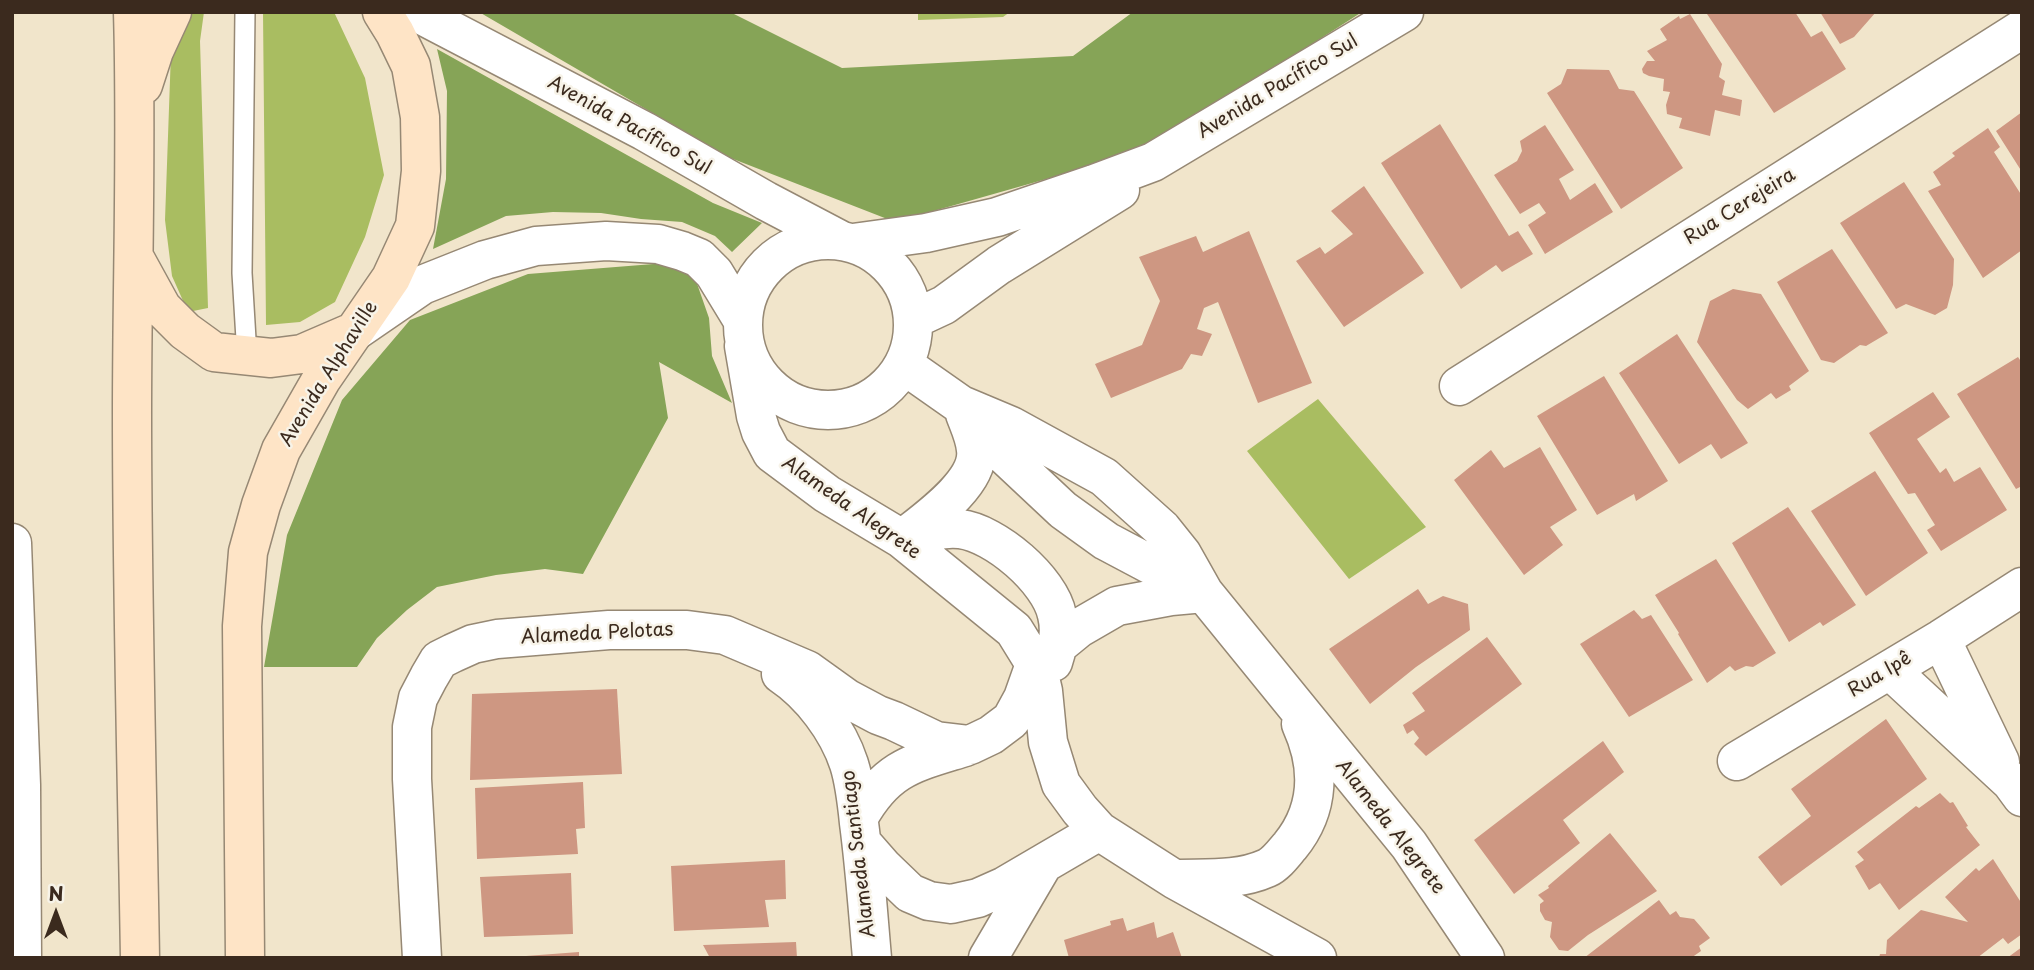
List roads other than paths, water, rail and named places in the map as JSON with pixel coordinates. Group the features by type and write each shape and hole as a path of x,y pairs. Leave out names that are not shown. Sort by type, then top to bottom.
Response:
{"main road":[{"path":"134,12 136,106 132,417 140,958"},
{"path":"136,106 154,51 172,12"},
{"name":"Avenida Alphaville","path":"245,958 242,626 248,552 281,450 321,380 390,278 415,226 421,171 420,117 411,66 382,12"},
{"path":"132,254 162,308 185,331 214,352 271,358 302,354 353,332"}],"street":[{"name":"Avenida Pacífico Sul","path":"416,12 644,131 766,201 847,242 926,233 997,217 1153,162 1404,12"},
{"name":"Rua Cerejeira","path":"1459,386 2022,29"},
{"name":"Avenida Pacífico Sul","path":"914,320 943,305 999,265 1106,200 1153,162"},
{"path":"353,332 422,285 485,260 536,246 606,242 658,244 699,258 714,273 743,333 755,372 774,393 799,406 826,412 854,407 879,395 904,365 911,348 914,320 907,292 892,268 869,250 847,242 813,241 786,250 763,268 748,292 743,333"},
{"name":"Alameda Alegrete","path":"743,333 756,416 772,453 827,494 902,540 1014,630 1045,667 1048,742 1061,784 1099,831 1174,879 1317,958"},
{"name":"Alameda Alegrete","path":"904,365 961,405 1011,426 1104,477 1162,529 1182,554 1204,593 1409,845 1475,951"},
{"path":"902,540 961,489 974,466 977,453 961,405"},
{"path":"961,405 999,450 1063,510 1106,541 1204,593"},
{"path":"902,540 927,532 959,529 985,537 1008,552 1035,577 1050,598 1057,615 1045,667"},
{"path":"12,543 22,958"},
{"name":"Rua Ipê","path":"1737,761 1941,639 2022,587"},
{"path":"1099,831 1005,886 978,898 951,904 929,901 911,893 883,867 860,830 870,797 880,785 914,762 970,745 1011,720 1045,667 1079,628 1117,606 1204,593"},
{"name":"Alameda Pelotas","path":"422,958 412,779 412,727 418,698 439,660 473,645 497,639 609,630 687,630 725,635 807,670 846,698 924,736 936,741 970,745"},
{"name":"Alameda Santiago","path":"725,635 785,677 816,708 828,722 848,762 854,782 860,830 872,958"},
{"path":"1941,639 2016,790"},
{"path":"1890,670 2016,790"},
{"name":"Alameda Alegrete","path":"1174,879 1237,877 1269,867 1297,838 1306,822 1316,776 1309,745 1289,700"},
{"path":"988,958 1044,863"}],"lane":[{"path":"245,12 242,272 247,356"}]}
